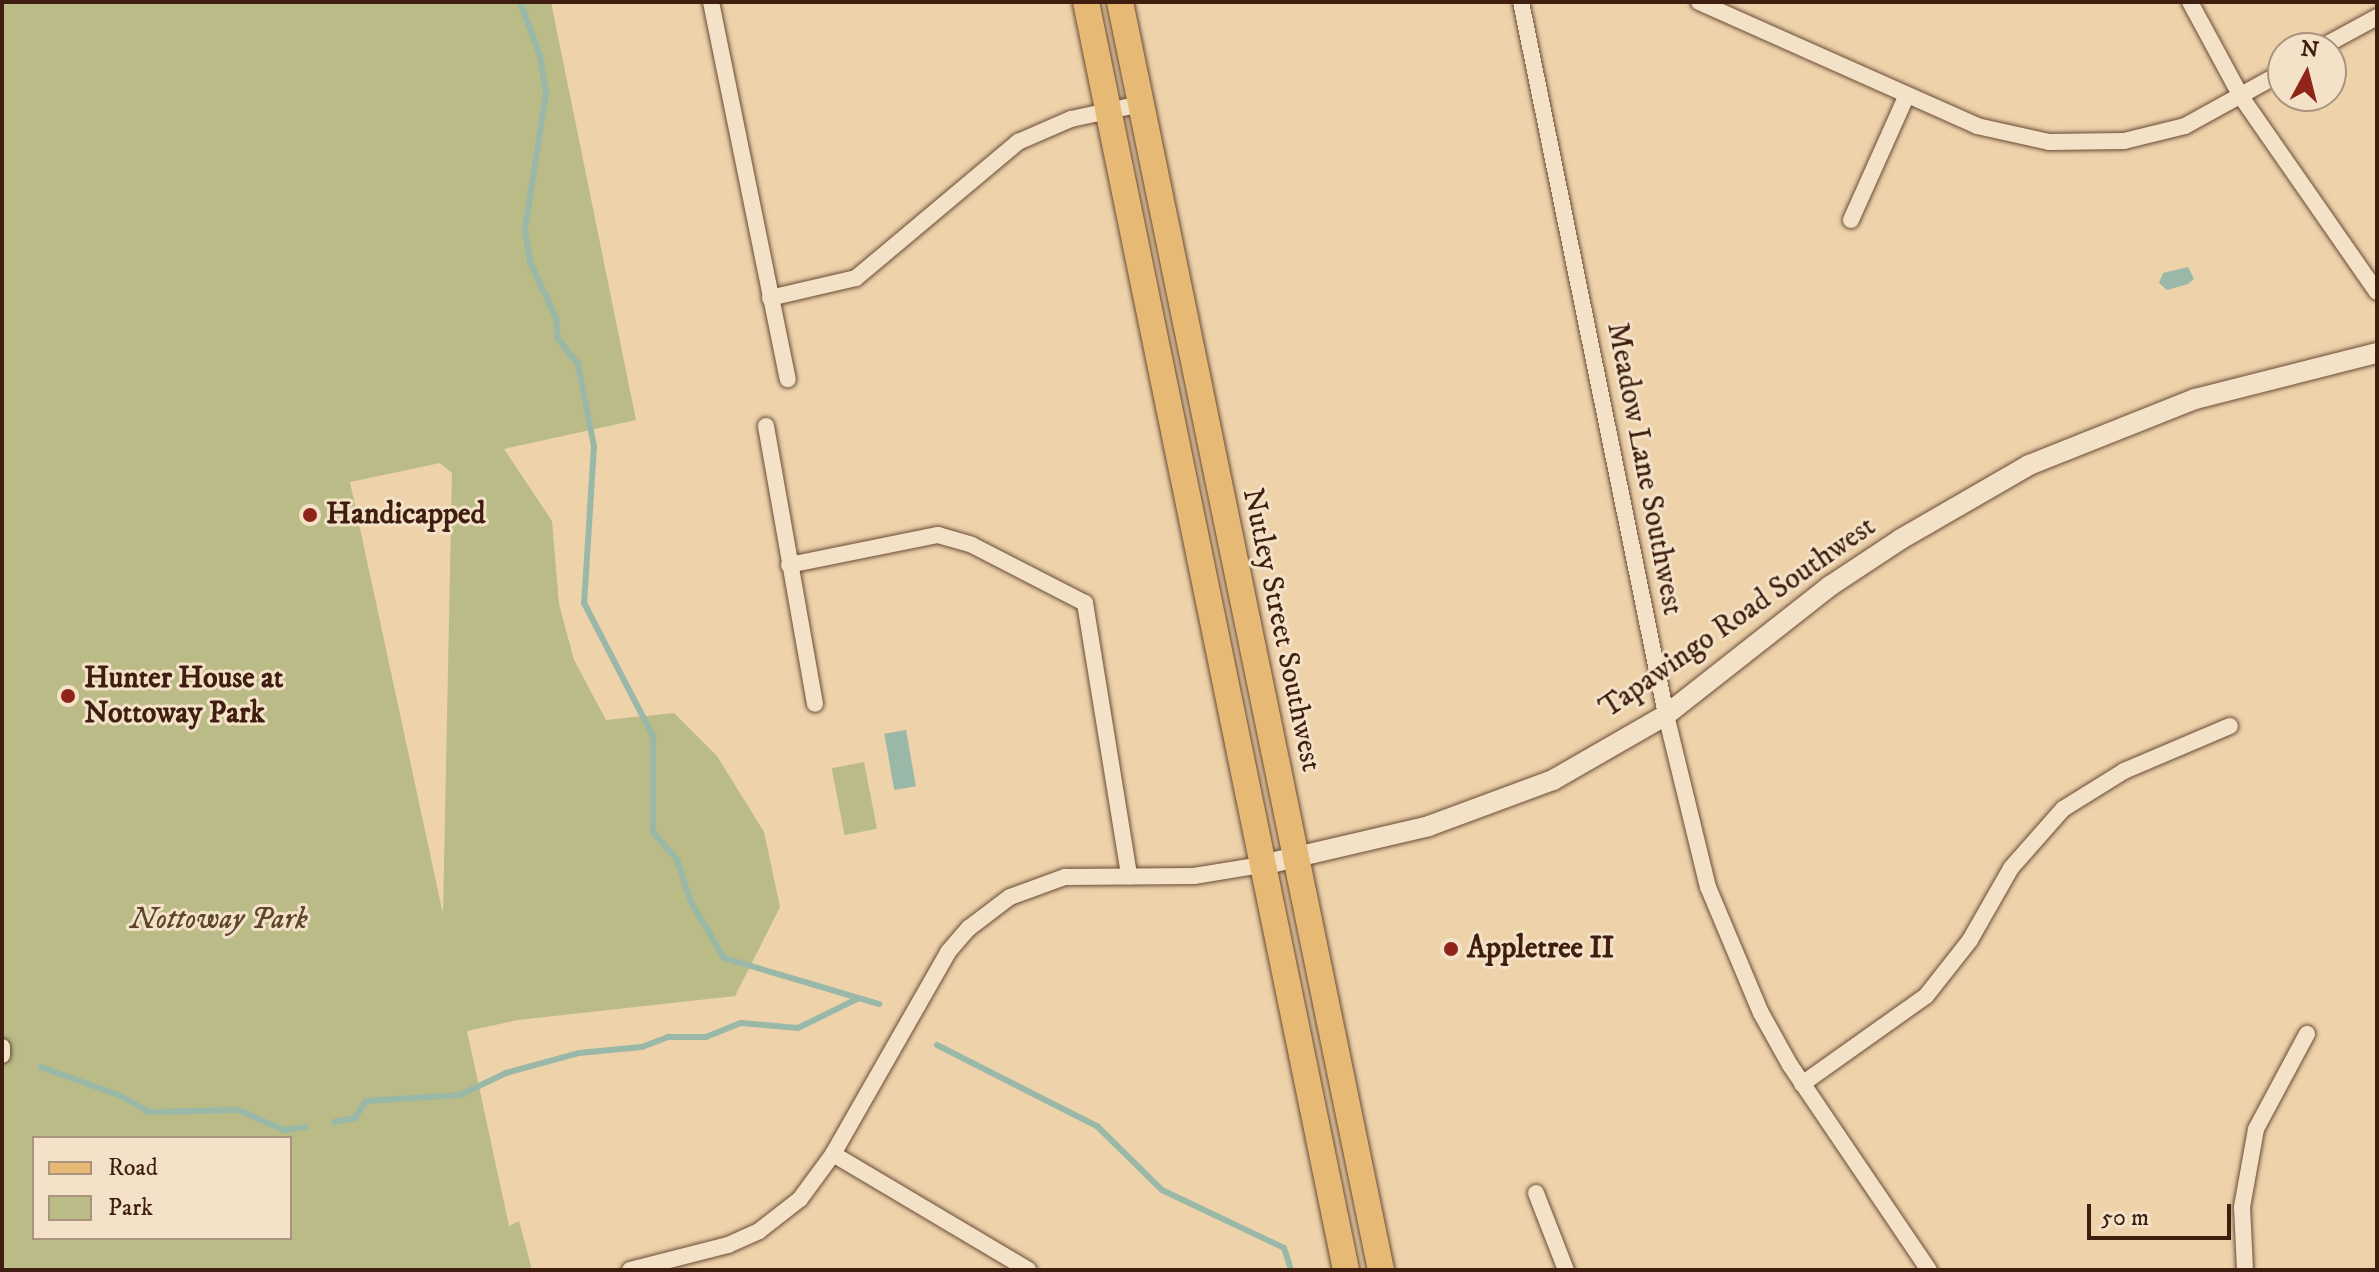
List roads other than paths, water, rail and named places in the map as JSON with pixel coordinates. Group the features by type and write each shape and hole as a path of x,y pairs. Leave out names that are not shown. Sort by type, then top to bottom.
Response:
{"main road":[{"name":"Nutley Street Southwest","path":"1086,2 1346,1270"},
{"name":"Nutley Street Southwest","path":"1120,2 1381,1270"}],"street":[{"path":"711,2 788,379"},
{"path":"1699,2 1907,95 2012,136 2085,144 2185,126 2267,82"},
{"path":"2190,2 2242,98 2377,292"},
{"name":"Meadow Lane Southwest","path":"1527,3 1666,715 1708,887 1761,1013 1802,1084 1929,1270"},
{"path":"2347,33 2377,17"},
{"path":"1851,220 1907,95"},
{"path":"770,298 856,278 1018,142 1071,119 1141,104"},
{"name":"Tapawingo Road Southwest","path":"630,1270 728,1245 759,1231 800,1199 833,1154 929,983 969,928 1010,897 1065,877 1194,876 1262,865 1469,812 1553,780 1666,715 1830,586 2029,465 2195,399 2377,353"},
{"path":"766,426 815,704"},
{"path":"789,565 938,535 972,545 1085,603 1129,876"},
{"path":"1802,1084 1926,996 1970,940 2011,868 2063,809 2124,771 2230,726"},
{"path":"2245,1270 2242,1207 2256,1129 2307,1034"},
{"path":"2,1047 2,1055"},
{"path":"833,1154 1028,1270"},
{"path":"1536,1193 1566,1270"}],"waterway":[{"path":"520,2 540,56 546,94 525,230 530,262 556,318 558,339 578,364 594,446 584,603 653,736 653,832 677,860 691,902 724,958 879,1004"},
{"path":"334,1122 355,1118 366,1101 460,1095 506,1073 579,1053 642,1047 668,1037 706,1037 741,1023 798,1028 857,999"},
{"path":"937,1045 1097,1126 1162,1190 1284,1248 1291,1270"},
{"path":"41,1067 121,1096 149,1112 238,1110 284,1130 306,1127"}],"place":[{"name":"Handicapped","path":"310,515"},
{"name":"Hunter House at Nottoway Park","path":"68,696"},
{"name":"Appletree II","path":"1451,949"}],"park label":[{"name":"Nottoway Park","path":"219,920"}]}
